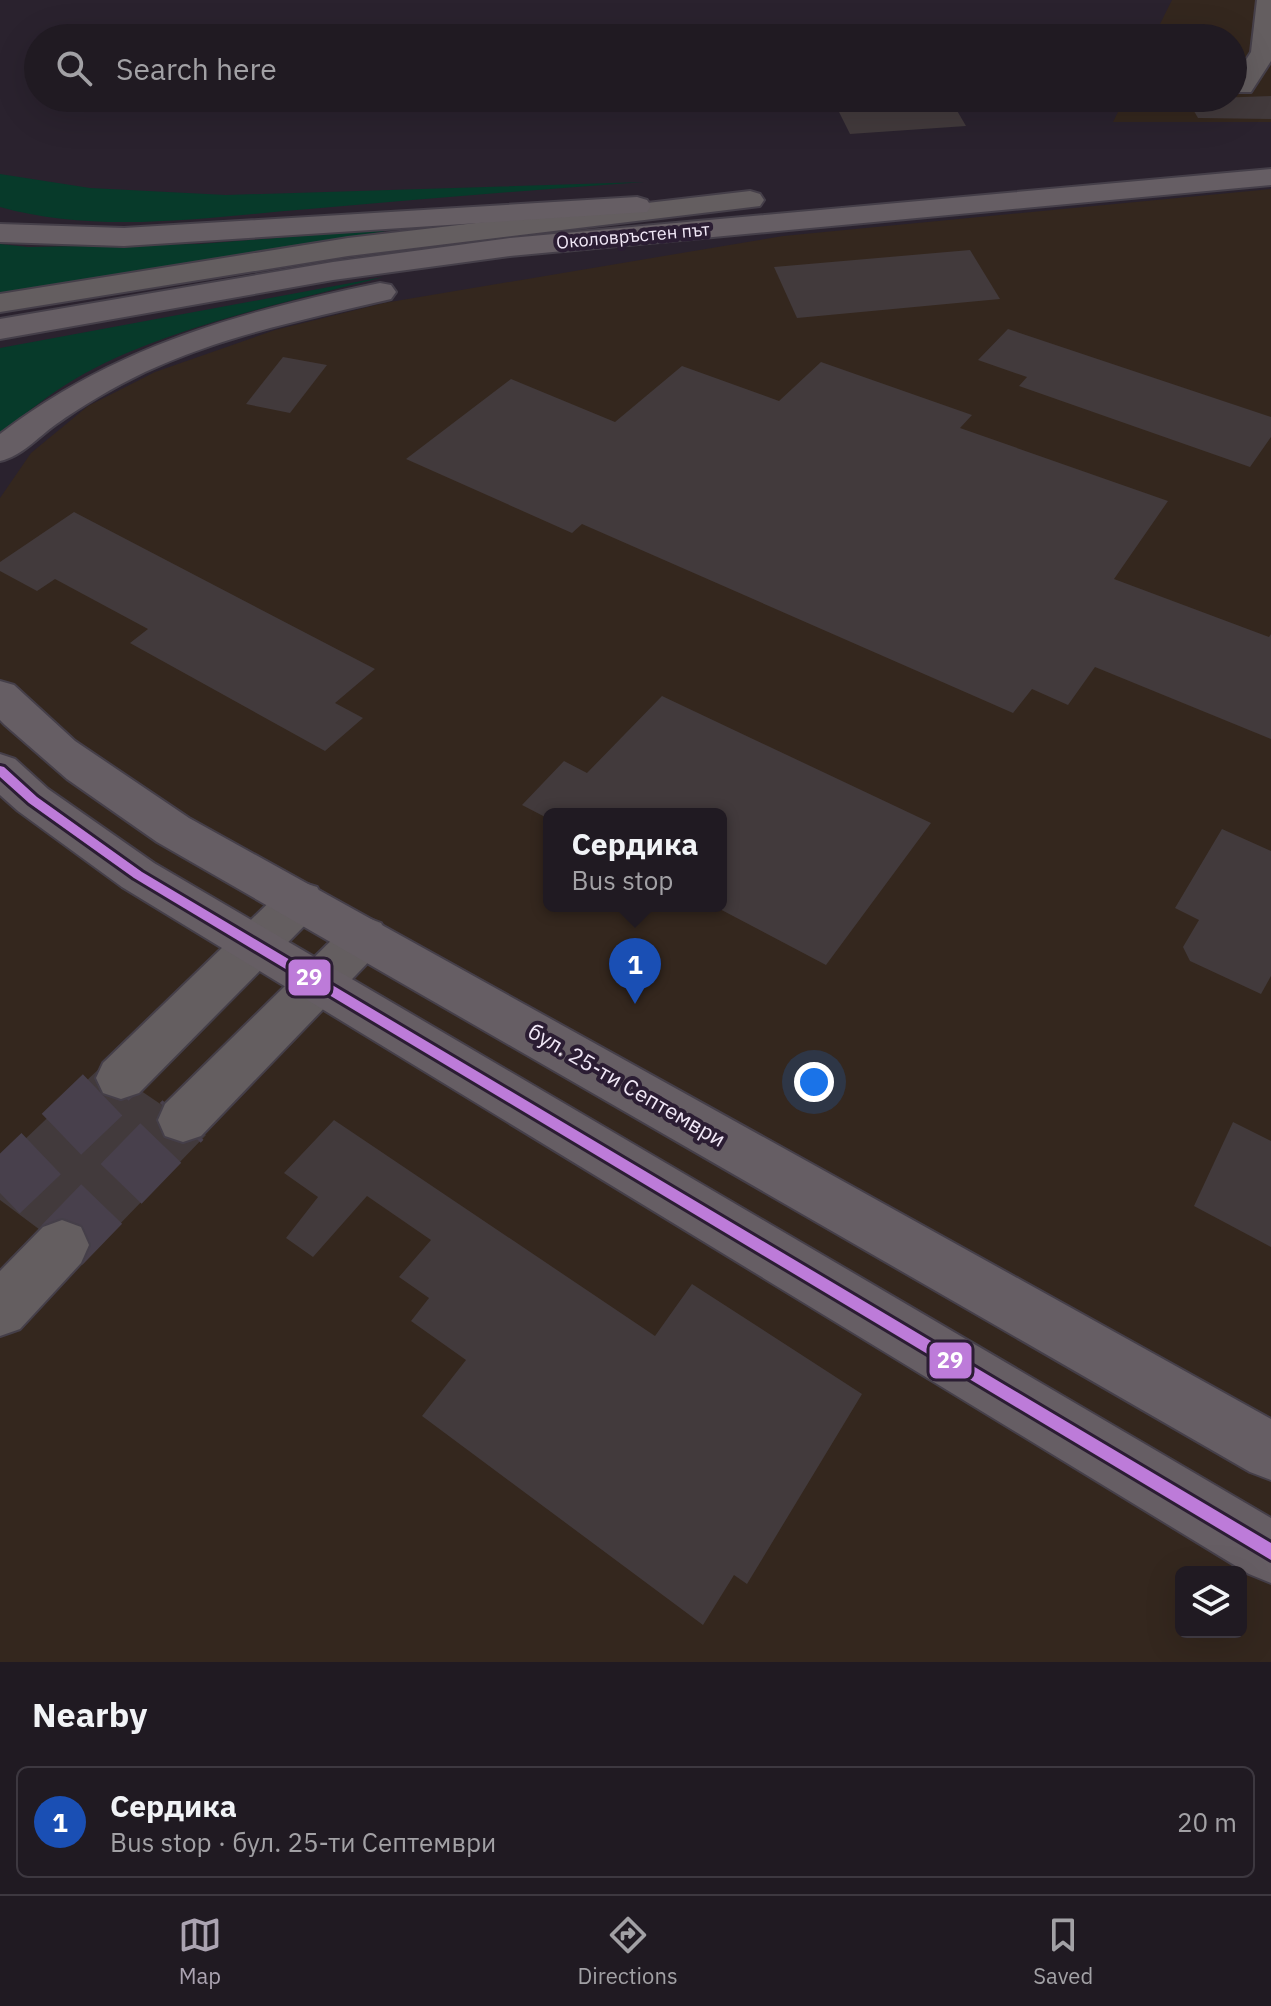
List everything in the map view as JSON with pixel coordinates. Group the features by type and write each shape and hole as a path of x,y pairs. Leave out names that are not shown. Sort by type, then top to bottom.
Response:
{"main road":[{"name":"Околовръстен път","path":"0,329 333,271 760,211 1271,159"},
{"name":"Околовръстен път","path":"0,233 124,237 760,211 1271,177"},
{"path":"0,451 60,404 104,378 163,350 232,328 420,283 760,211"},
{"name":"бул. 25-ти Септември","path":"0,695 50,745 173,830 1271,1451"},
{"path":"0,770 89,842 254,946 1271,1552"}],"street":[{"path":"1247,79 1267,52 1269,0"},
{"path":"0,303 348,247 760,211"},
{"path":"121,1078 301,900"},
{"path":"183,1120 365,936"},
{"path":"0,1310 62,1245"}],"shaded area":[{"path":"1172,0 1271,0 1271,122 1113,122 1118,112 1247,112 1247,24 1160,24"},
{"path":"1271,189 1271,1662 0,1662 0,498 31,453 88,406 155,372 275,330 384,303 783,236"}],"green space":[{"path":"0,174 90,188 226,195 644,182 154,222 115,222 76,220 0,207"},
{"path":"404,228 0,295 0,244 28,247 200,244"},
{"path":"383,277 266,307 146,345 75,379 0,433 0,348"}],"building":[{"path":"1271,96 1271,119 1198,118 1195,112 1247,112 1247,97"},
{"path":"839,112 958,112 966,126 850,134"},
{"path":"970,250 1000,299 797,318 774,267"},
{"path":"1008,329 1271,417 1271,437 1250,467 1019,386 1027,377 978,360"},
{"path":"283,357 327,365 290,413 246,404"},
{"path":"821,362 972,415 960,428 1168,501 1114,579 1269,637 1271,634 1271,739 1095,667 1068,705 1032,689 1013,713 582,524 572,533 406,459 511,379 615,422 682,366 779,401"},
{"path":"74,512 375,669 335,703 363,718 325,751 130,643 148,629 55,579 37,591 0,571 0,562"},
{"path":"662,696 931,823 826,965 725,912 727,808 543,808 543,816 522,805 564,761 587,773"},
{"path":"1222,829 1271,851 1271,976 1261,994 1190,961 1183,947 1199,920 1175,908"},
{"path":"103,1065 206,1135 83,1262 0,1200 0,1163"},
{"path":"334,1120 655,1336 692,1284 862,1394 747,1584 734,1575 703,1625 422,1416 466,1360 411,1321 429,1298 399,1277 431,1240 367,1196 313,1257 286,1238 318,1197 284,1173"},
{"path":"1233,1122 1271,1141 1271,1247 1194,1206"}],"tunnel":[{"path":"114,1084 121,1078"},
{"path":"0,1193 116,1082"},
{"path":"62,1245 183,1120"}],"transit line":[{"name":"29","path":"0,770 33,800 138,875 1271,1552"}],"place":[{"name":"Сердика","path":"635,1004"}]}
